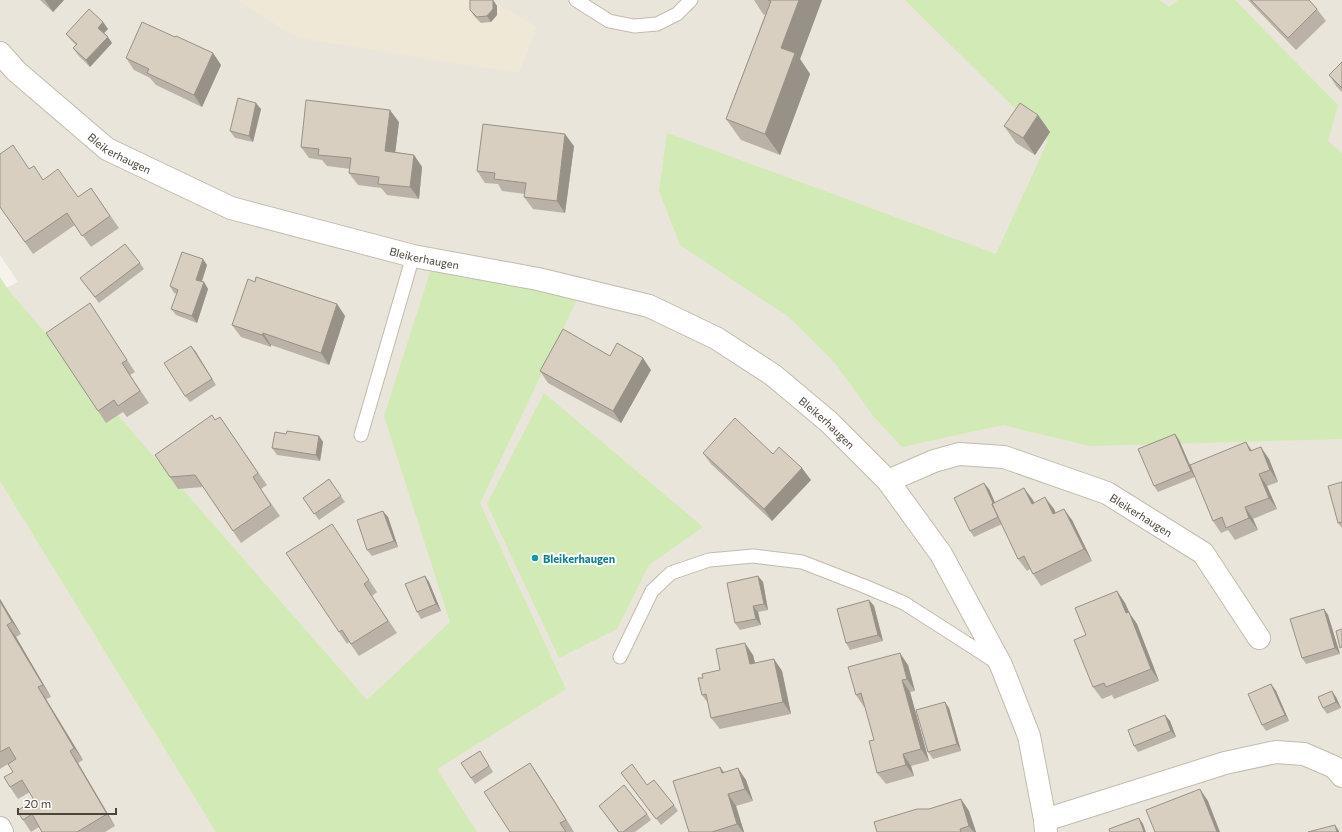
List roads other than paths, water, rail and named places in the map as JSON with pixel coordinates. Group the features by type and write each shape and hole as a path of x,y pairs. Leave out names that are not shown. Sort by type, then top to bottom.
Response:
{"street":[{"name":"Bleikerhaugen","path":"0,53 16,71 107,149 231,208 413,256 538,279 649,306 710,334 773,375 828,422 888,481 941,554 1001,665 1029,736 1046,826 1225,763 1276,752 1304,754 1334,767 1342,776"},
{"name":"Bleikerhaugen","path":"888,481 934,461 959,454 1004,457 1107,493 1203,552 1259,638"},
{"path":"0,828 2,832"}],"lane":[{"path":"576,0 608,21 634,26 658,24 677,14 691,0"},
{"path":"361,435 413,256"},
{"path":"620,657 652,591 671,573 709,560 753,556 802,562 904,603 1001,665"}],"place":[{"name":"Bleikerhaugen","path":"535,558"}]}
